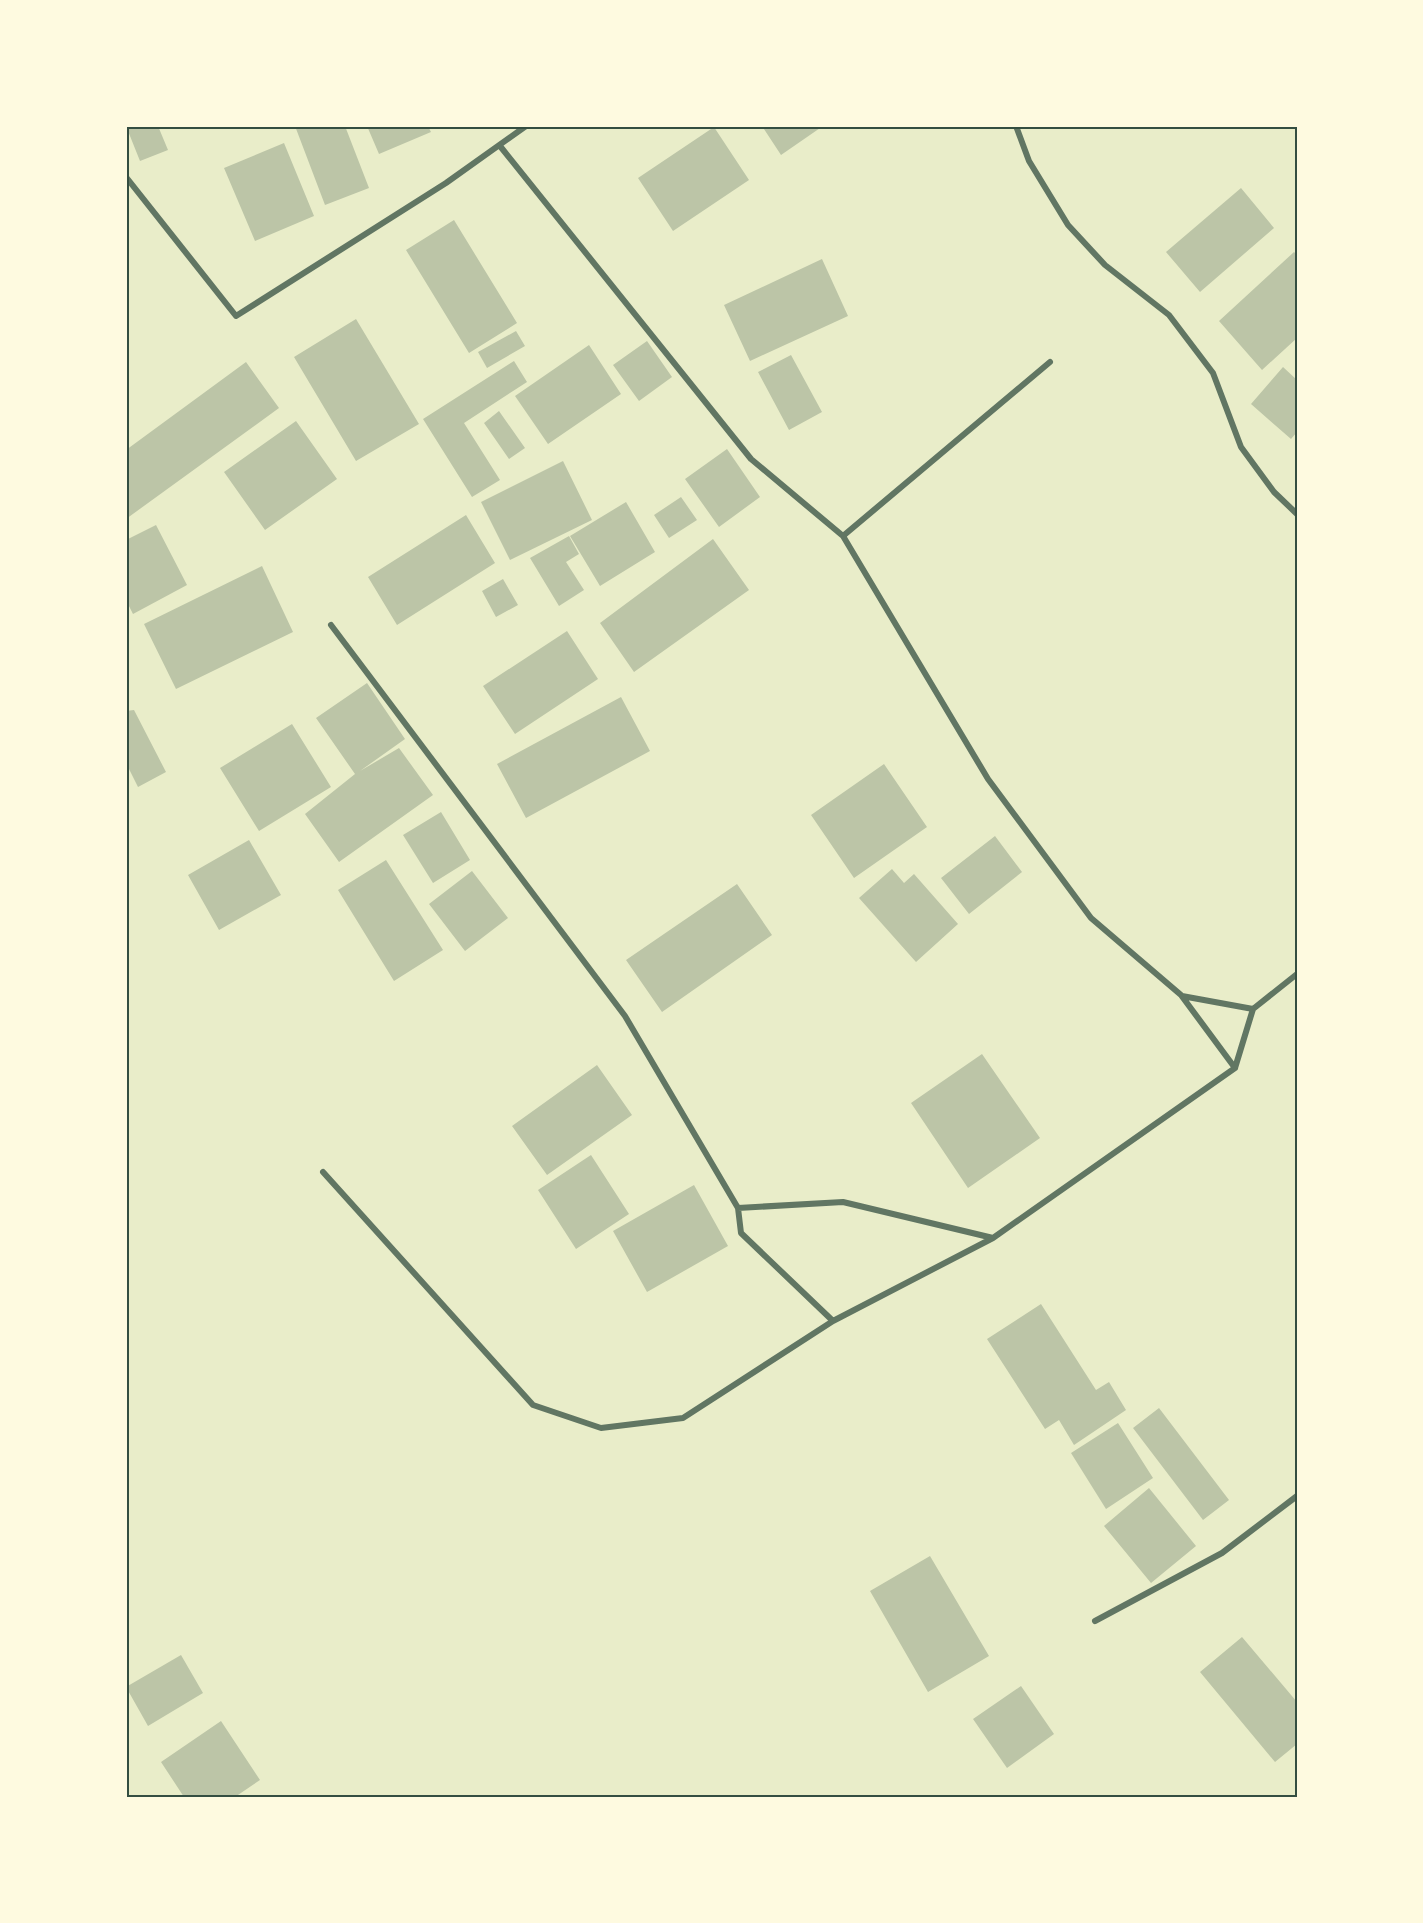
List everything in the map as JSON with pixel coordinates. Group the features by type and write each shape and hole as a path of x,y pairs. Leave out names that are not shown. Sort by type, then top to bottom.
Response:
{"street":[{"path":"126,177 236,316 446,183 526,126"},
{"path":"1016,126 1029,161 1068,225 1105,265 1169,315 1213,373 1241,447 1274,492 1297,514"},
{"path":"500,146 751,459 843,536 988,779 1091,918 1181,995 1235,1068"},
{"path":"843,536 1050,362"},
{"path":"331,625 625,1016 738,1208 741,1233 833,1321"},
{"path":"322,1172 533,1405 601,1428 683,1418 833,1321 993,1238 1235,1068 1252,1009 1297,974"},
{"path":"1181,995 1252,1009"},
{"path":"738,1208 843,1202 993,1238"},
{"path":"1095,1621 1222,1553 1297,1496"}],"building":[{"path":"126,126 158,126 168,150 140,161"},
{"path":"295,126 345,126 369,188 325,205"},
{"path":"367,126 428,126 431,132 379,154"},
{"path":"762,126 823,126 781,155"},
{"path":"714,127 749,180 673,231 638,178"},
{"path":"284,143 314,216 255,241 224,168"},
{"path":"1241,188 1274,228 1200,292 1166,252"},
{"path":"454,220 517,323 469,353 406,250"},
{"path":"1294,252 1297,255 1297,338 1262,370 1219,321"},
{"path":"822,259 848,316 750,361 724,305"},
{"path":"356,319 419,424 356,461 294,357"},
{"path":"516,331 525,346 487,368 478,352"},
{"path":"647,341 672,377 639,401 613,365"},
{"path":"589,345 621,394 548,444 515,396"},
{"path":"791,355 822,412 789,430 758,372"},
{"path":"514,361 527,382 464,423 500,480 472,497 423,419"},
{"path":"246,362 279,408 126,519 126,450"},
{"path":"1283,367 1297,380 1297,432 1291,439 1251,404"},
{"path":"499,411 525,448 509,459 484,423"},
{"path":"296,421 337,479 265,530 224,472"},
{"path":"727,449 760,497 719,527 685,479"},
{"path":"563,461 592,520 510,560 481,502"},
{"path":"681,497 697,520 669,538 654,515"},
{"path":"626,502 655,552 600,586 570,536"},
{"path":"466,515 495,563 397,625 368,577"},
{"path":"156,525 187,585 133,614 126,600 126,540"},
{"path":"569,536 579,554 566,562 584,590 559,606 530,558"},
{"path":"713,539 749,590 634,672 600,623"},
{"path":"262,566 293,632 176,689 144,624"},
{"path":"503,579 518,605 496,617 482,591"},
{"path":"567,631 598,679 515,734 483,686"},
{"path":"367,683 405,739 360,771 399,748 433,795 339,862 305,814 355,774 316,718"},
{"path":"621,697 650,751 526,818 497,764"},
{"path":"134,710 166,772 138,787 126,763 126,711"},
{"path":"292,724 331,787 259,831 220,768"},
{"path":"884,764 927,827 854,878 811,815"},
{"path":"441,812 470,860 433,883 403,835"},
{"path":"995,836 1022,872 969,914 941,878"},
{"path":"249,840 281,895 219,930 188,875"},
{"path":"386,860 443,950 394,981 338,890"},
{"path":"892,869 904,883 914,874 958,924 916,962 859,898"},
{"path":"472,871 508,918 465,951 429,904"},
{"path":"737,884 772,935 662,1012 626,960"},
{"path":"982,1054 1040,1138 968,1188 911,1103"},
{"path":"597,1065 632,1115 547,1175 512,1126"},
{"path":"591,1155 629,1214 576,1249 538,1190"},
{"path":"694,1185 728,1246 647,1292 613,1231"},
{"path":"1041,1304 1096,1390 1109,1382 1126,1410 1074,1445 1059,1420 1045,1429 987,1339"},
{"path":"1159,1408 1229,1500 1203,1520 1133,1428"},
{"path":"1118,1423 1153,1478 1106,1509 1071,1453"},
{"path":"1149,1488 1196,1546 1151,1583 1104,1526"},
{"path":"930,1556 989,1656 928,1692 870,1591"},
{"path":"1242,1637 1297,1702 1297,1744 1275,1762 1200,1672"},
{"path":"181,1655 203,1693 148,1726 126,1687"},
{"path":"1021,1686 1054,1734 1007,1768 973,1719"},
{"path":"221,1721 260,1780 235,1797 184,1797 161,1762"}]}
